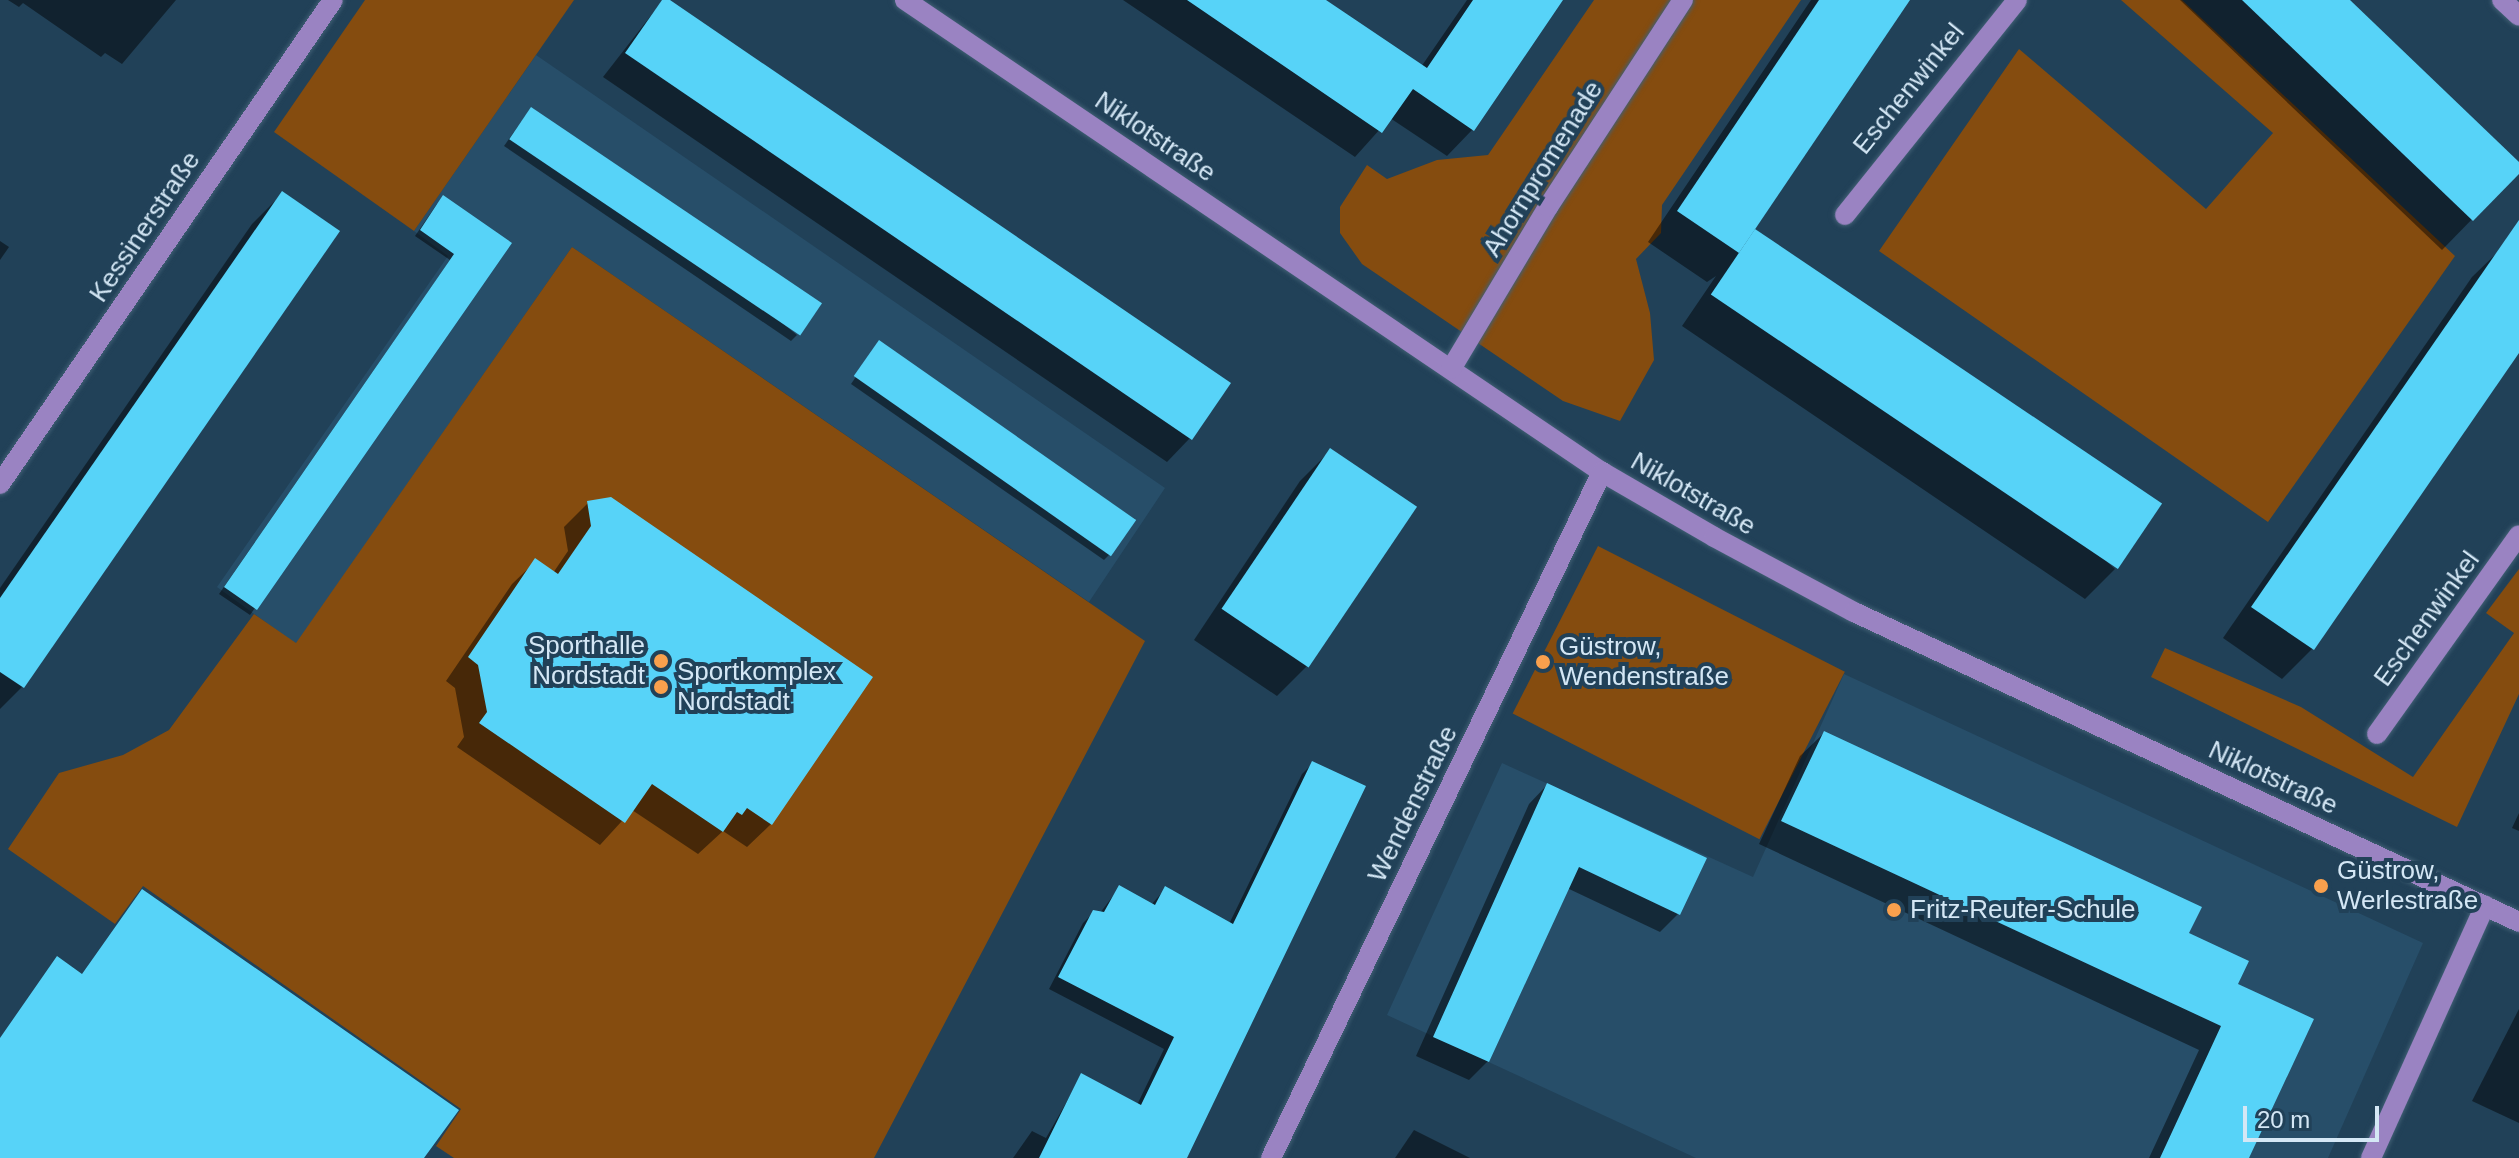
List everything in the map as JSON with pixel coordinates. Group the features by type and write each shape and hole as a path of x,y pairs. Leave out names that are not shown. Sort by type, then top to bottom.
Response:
{"street":[{"name":"Kessinerstraße","path":"0,484 333,0"},
{"name":"Niklotstraße","path":"905,0 1602,472 1854,612 2519,922"},
{"name":"Ahornpromenade","path":"1451,369 1548,207 1683,0"},
{"name":"Eschenwinkel","path":"1845,215 2017,0"},
{"path":"2502,0 2519,16"},
{"name":"Wendenstraße","path":"1271,1158 1602,472"},
{"name":"Eschenwinkel","path":"2377,734 2519,535"},
{"path":"2371,1158 2485,906"}],"shaded area":[{"path":"365,0 574,0 414,231 274,132"},
{"path":"1594,0 1801,0 1662,205 1661,233 1636,259 1650,313 1654,360 1620,421 1563,401 1362,264 1340,233 1340,207 1367,165 1387,179 1437,160 1488,155"},
{"path":"2121,0 2182,0 2455,256 2268,522 1879,251 2019,49 2206,209 2273,133"},
{"path":"536,55 1165,488 1089,602 572,247 296,644 217,587 448,256 414,231"},
{"name":"Sportkomplex Nordstadt","path":"572,247 1145,641 874,1158 454,1158 436,1146 461,1109 143,886 115,924 8,849 59,773 123,755 169,730 254,614 296,643"},
{"path":"1598,546 1845,672 1759,839 1513,714"},
{"path":"2519,569 2519,694 2457,827 2151,677 2165,648 2301,707 2413,777 2514,633 2486,613"},
{"name":"Fritz-Reuter-Schule","path":"1844,674 2423,943 2328,1158 1696,1158 1387,1015 1502,763 1753,877"}],"building":[{"path":"662,0 670,0 1231,383 1192,440 625,53"},
{"path":"1187,0 1326,0 1427,68 1473,0 1563,0 1474,131 1413,89 1382,133"},
{"path":"1819,0 1910,0 1739,253 1677,211"},
{"path":"2242,0 2350,0 2519,162 2519,174 2473,221"},
{"path":"531,107 822,303 800,336 509,139"},
{"path":"282,191 340,231 24,688 0,672 0,598"},
{"path":"443,195 512,243 257,610 224,587 454,254 420,230"},
{"path":"2519,220 2519,353 2314,650 2251,607"},
{"path":"1755,229 2162,504 2118,569 1711,294"},
{"path":"879,340 1136,520 1111,556 854,376"},
{"path":"1330,448 1417,507 1309,668 1222,609"},
{"name":"Sporthalle Nordstadt","path":"611,497 873,677 772,825 747,808 742,815 737,812 723,832 652,784 625,823 479,723 487,712 478,665 468,657 535,558 558,574 591,526 587,501"},
{"path":"1824,731 2202,907 2189,933 2249,961 2238,984 2314,1019 2249,1158 2160,1158 2221,1026 1781,821"},
{"path":"1312,761 1366,786 1187,1158 1039,1158 1081,1073 1141,1105 1174,1037 1058,977 1093,910 1104,912 1119,885 1155,905 1165,886 1233,924"},
{"path":"1547,783 1707,858 1680,915 1579,867 1489,1062 1433,1037"},
{"path":"142,889 459,1110 424,1158 0,1158 0,1038 57,956 82,974"}],"place":[{"name":"Sporthalle Nordstadt","path":"661,661"},
{"name":"Güstrow, Wendenstraße","path":"1543,662"},
{"name":"Sportkomplex Nordstadt","path":"661,687"},
{"name":"Güstrow, Werlestraße","path":"2321,886"},
{"name":"Fritz-Reuter-Schule","path":"1894,910"}]}
